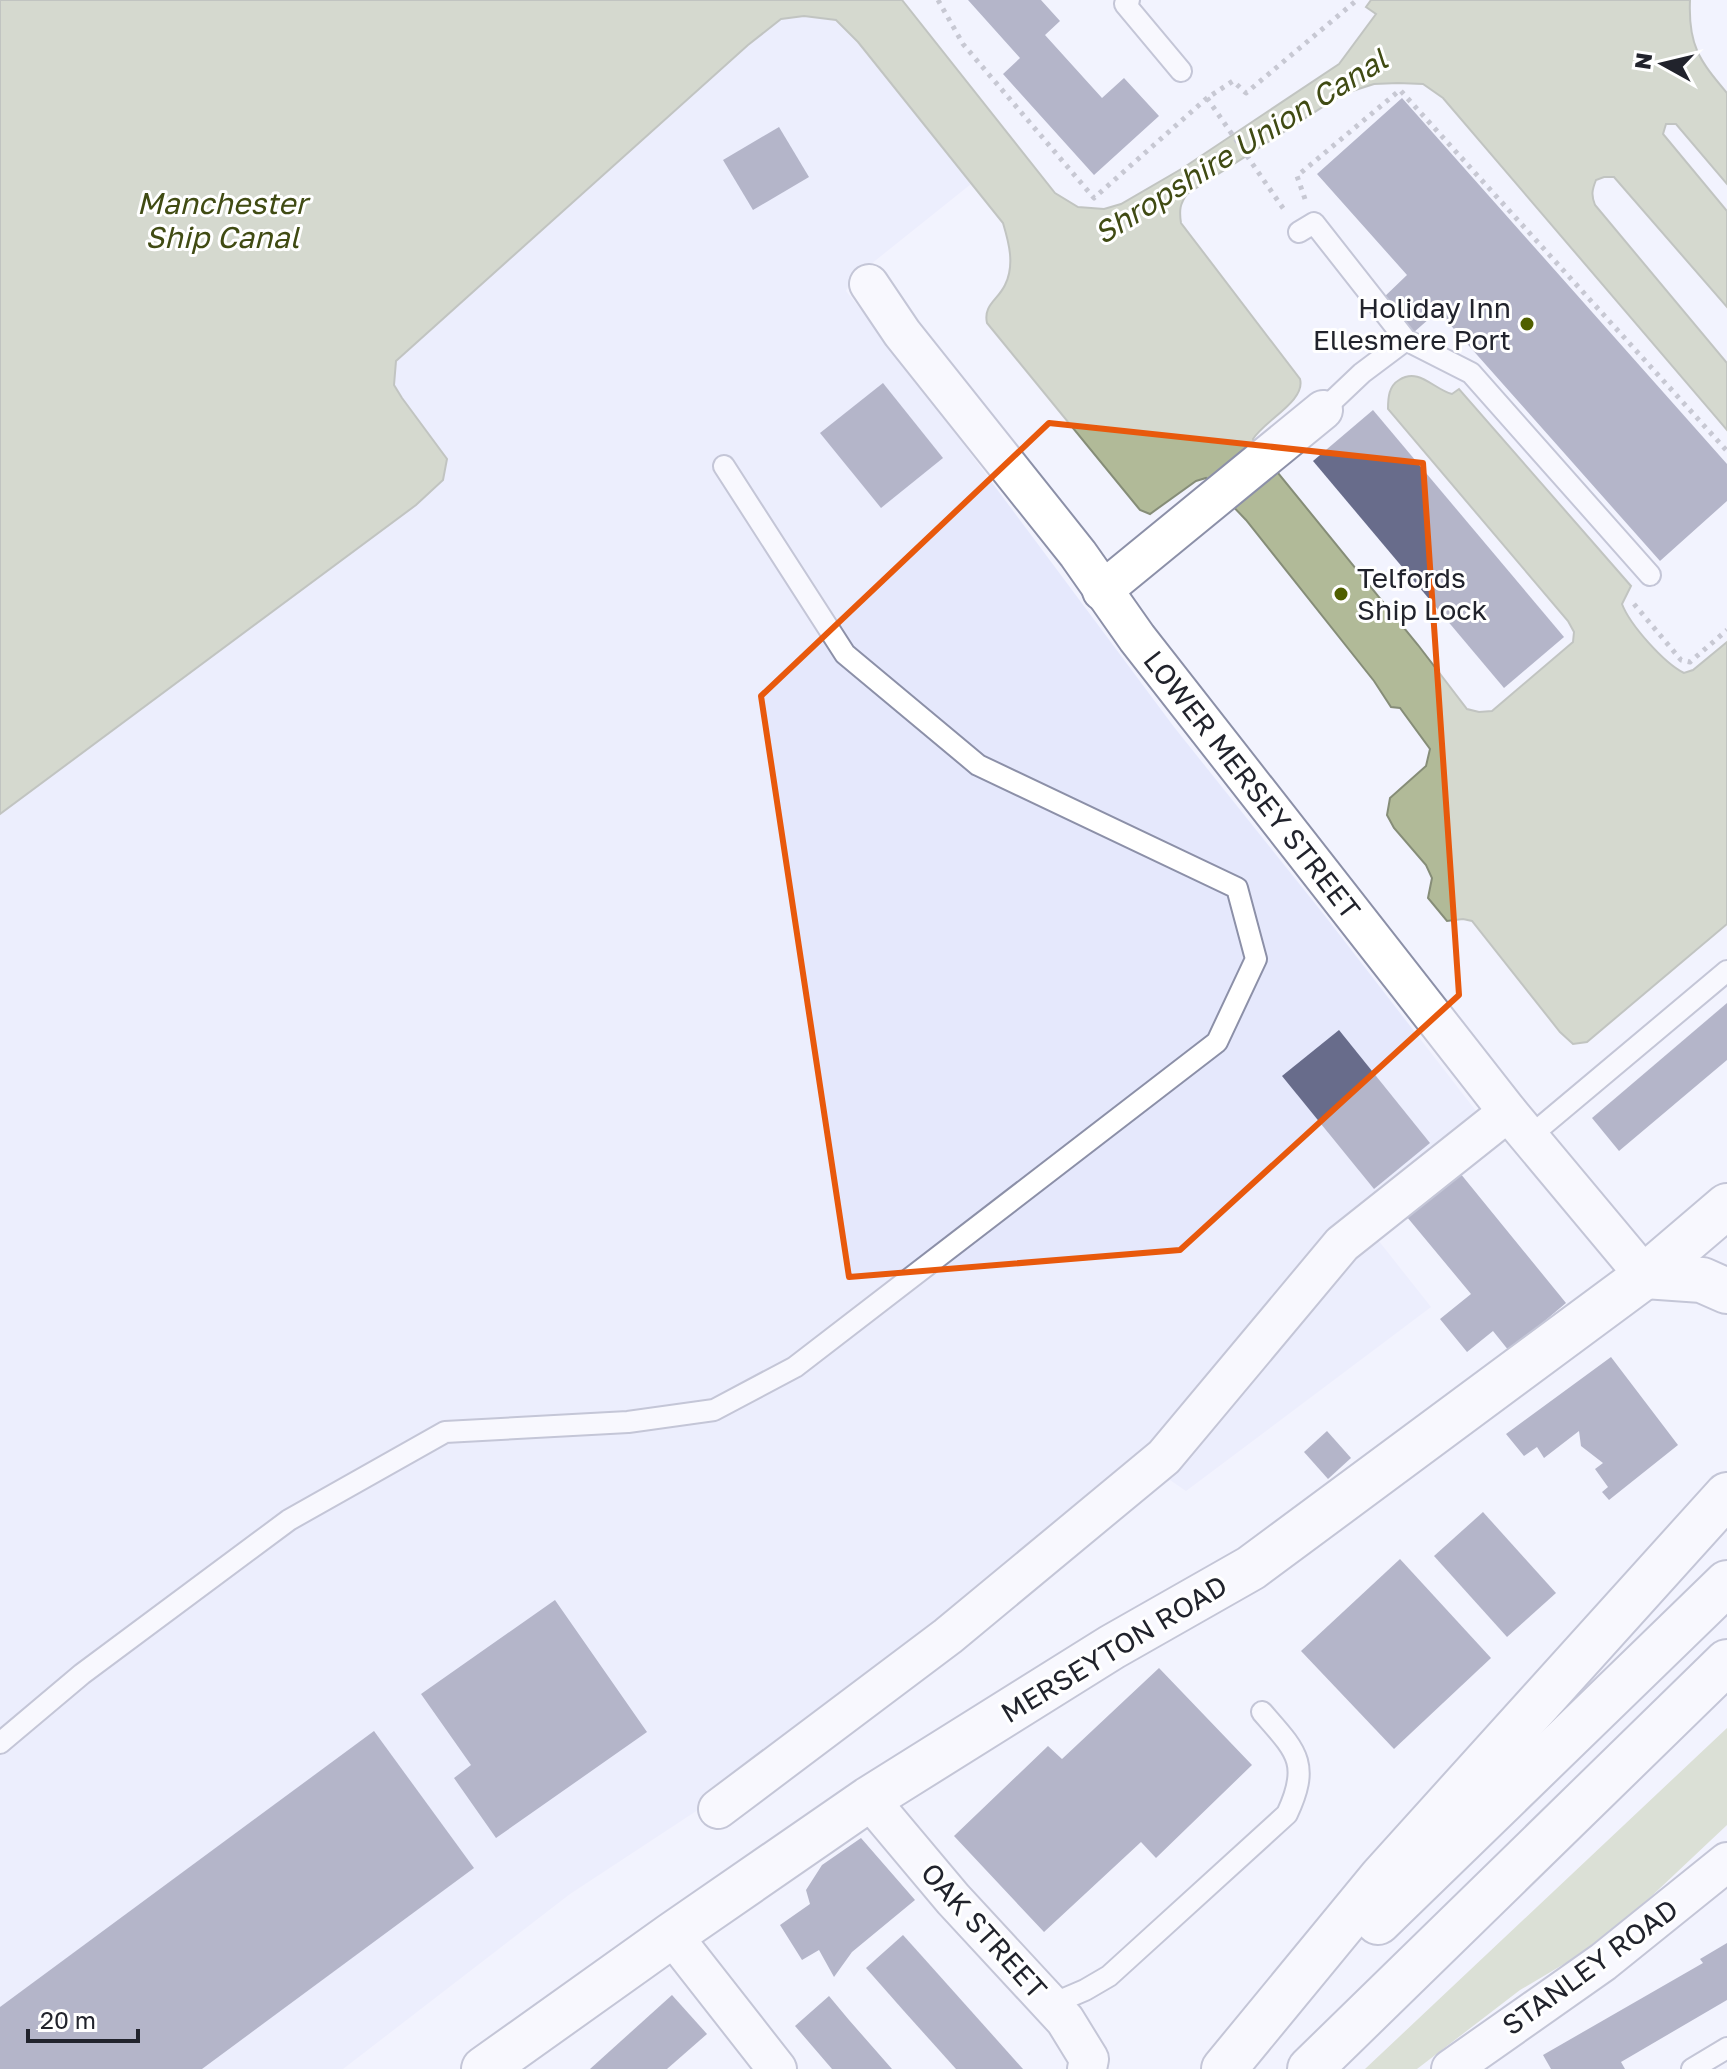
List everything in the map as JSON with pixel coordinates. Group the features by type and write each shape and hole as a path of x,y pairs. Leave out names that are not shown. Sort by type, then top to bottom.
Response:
{"main road":[{"name":"MERSEYTON ROAD","path":"484,2069 869,1799 1112,1647 1251,1568 1645,1276 1727,1206"},
{"path":"1645,1276 1702,1280 1727,1291"},
{"path":"1225,2069 1382,1877 1727,1495"},
{"path":"1225,2069 1727,1583"},
{"path":"1310,2069 1727,1662"}],"street":[{"name":"LOWER MERSEY STREET","path":"869,284 902,333 1078,554 1102,591 1143,633 1519,1125 1645,1276"},
{"path":"1102,591 1323,410"},
{"path":"718,1809 948,1636 1164,1457 1342,1244 1519,1125"},
{"name":"OAK STREET","path":"869,1799 953,1899 1065,2020 1089,2059 1087,2069"},
{"name":"STANLEY ROAD","path":"1451,2069 1497,2056 1603,1962 1724,1873"},
{"path":"672,1935 777,2069"}],"lane":[{"path":"1129,0 1125,4 1181,71"},
{"path":"1306,227 1406,340 1471,373 1650,575"},
{"path":"1323,410 1362,373 1406,340"},
{"path":"0,1743 82,1674 289,1520 445,1432 628,1422 714,1410 795,1367 1217,1042 1256,959 1237,888 978,765 845,654 724,466"},
{"path":"1519,1125 1727,971"},
{"path":"1050,2005 1109,1976 1287,1814 1299,1789 1300,1770 1290,1744 1262,1712"},
{"path":"1692,2069 1727,2048"}],"path":[{"path":"938,0 963,44 1094,198 1207,98 1233,81 1246,93 1357,0"},
{"path":"1306,227 1297,176 1400,90 1727,451"},
{"path":"1207,98 1286,213"},
{"path":"1634,604 1681,660 1690,662 1727,630"}],"highlighted area":[{"path":"1049,423 1423,463 1459,995 1180,1250 849,1277 761,696"}],"shaded area":[{"path":"804,16 836,21 858,42 971,184 851,280 846,291 1174,727 1500,1142 1378,1240 1431,1307 1186,1491 1170,1480 1005,1608 570,1894 343,2069 0,2069 0,813 416,505 443,480 447,459 394,384 396,361 748,45 781,19"},
{"path":"1727,1728 1727,1825 1606,1939 1520,1990 1417,2069 1365,2069"}],"water":[{"path":"0,0 902,0 1055,193 1078,207 1104,209 1121,204 1183,168 1339,64 1376,14 1366,7 1371,0 1690,0 1691,29 1697,51 1727,93 1727,184 1676,124 1666,124 1663,134 1727,211 1727,307 1614,177 1596,180 1593,195 1595,205 1727,363 1727,430 1443,98 1423,84 1374,84 1343,94 1187,194 1180,214 1181,223 1300,379 1297,395 1291,403 1253,439 1256,446 1467,709 1492,711 1573,642 1574,632 1568,621 1388,409 1391,389 1406,377 1420,377 1452,394 1459,389 1631,586 1622,604 1626,613 1667,661 1684,673 1693,670 1727,642 1727,924 1587,1042 1573,1044 1560,1032 1472,921 1447,921 1428,898 1432,878 1426,865 1394,828 1387,815 1390,798 1426,766 1430,749 1400,708 1391,707 1374,681 1246,520 1206,478 1196,481 1150,514 1140,510 987,323 987,312 1005,285 1010,270 1009,246 1003,223 858,42 836,20 804,16 781,19 748,45 396,361 394,385 447,459 443,480 416,505 0,814"}],"building":[{"path":"968,0 1041,0 1060,21 1045,35 1102,98 1124,78 1159,116 1094,175 1003,74 1020,58"},
{"name":"Holiday Inn Ellesmere Port","path":"1402,98 1727,464 1727,501 1660,561 1438,311 1413,333 1382,299 1407,275 1317,174"},
{"path":"779,127 809,177 753,210 723,160"},
{"path":"883,383 943,458 881,508 820,433"},
{"name":"Holiday Inn Ellesmere Port","path":"1373,410 1564,637 1504,688 1313,461"},
{"path":"1727,1003 1727,1060 1619,1151 1592,1118"},
{"path":"1339,1030 1430,1143 1374,1189 1282,1076"},
{"path":"1460,1173 1566,1303 1509,1351 1493,1331 1467,1352 1440,1319 1471,1294 1407,1217"},
{"path":"1611,1357 1678,1445 1609,1500 1602,1492 1608,1487 1595,1469 1603,1463 1581,1446 1579,1431 1544,1458 1537,1447 1524,1456 1506,1434"},
{"path":"1327,1431 1351,1458 1328,1479 1304,1452"},
{"path":"1483,1512 1556,1593 1507,1637 1434,1556"},
{"path":"1400,1559 1491,1658 1394,1749 1301,1651"},
{"path":"555,1600 647,1732 496,1838 454,1778 471,1765 421,1694"},
{"path":"1159,1668 1252,1765 1156,1858 1141,1842 1044,1932 954,1836 1048,1746 1062,1759"},
{"path":"374,1731 474,1868 202,2069 0,2069 0,2007"},
{"path":"861,1838 915,1900 852,1952 834,1977 819,1950 802,1960 780,1925 810,1904 806,1890 822,1865"},
{"path":"903,1935 1023,2069 956,2069 903,2010 866,1968"},
{"path":"1727,1943 1727,2000 1621,2062 1625,2069 1551,2069 1543,2055 1703,1963 1700,1959"},
{"path":"672,1995 707,2034 667,2069 590,2069"},
{"path":"829,1996 892,2069 832,2069 795,2026"}],"place":[{"name":"Holiday Inn Ellesmere Port","path":"1527,324"},
{"name":"Telfords Ship Lock","path":"1341,594"}],"water label":[{"name":"Shropshire Union Canal","path":"1241,147"},
{"name":"Manchester Ship Canal","path":"222,221"}]}
